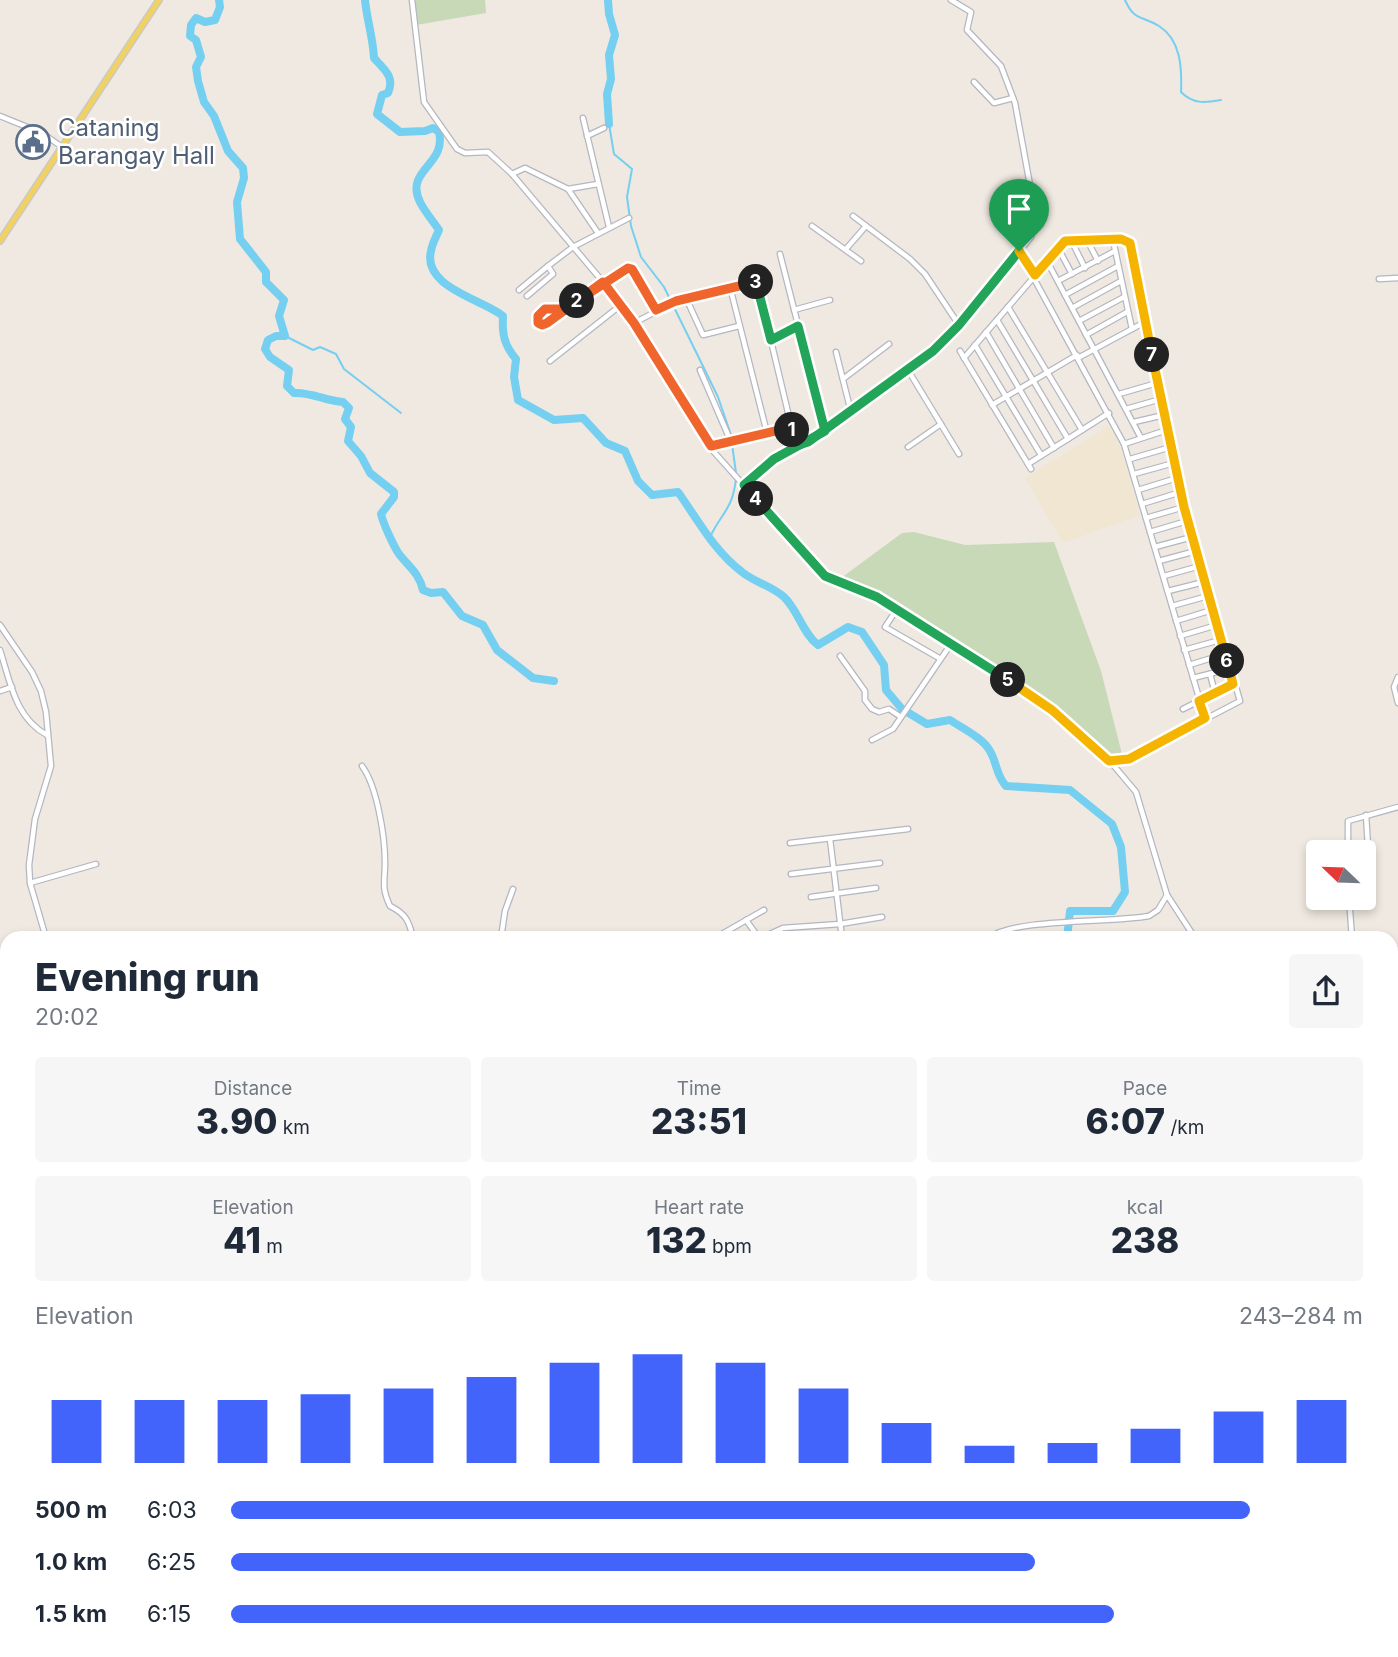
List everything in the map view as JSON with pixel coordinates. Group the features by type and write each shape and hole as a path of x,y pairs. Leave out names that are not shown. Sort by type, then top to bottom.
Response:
{"main road":[{"path":"0,242 159,0"}],"street":[{"path":"412,0 421,89 427,108 460,151 488,152 512,174 621,305 711,446 825,576 877,597 951,644 1052,710 1109,761 1136,792 1167,895 1190,931"},
{"path":"744,485 774,459 825,431 908,370 959,325 1031,237 1036,218 1013,98 1001,66 967,30 971,12 951,0"},
{"path":"974,82 995,103 1013,98"},
{"path":"0,116 42,133 62,147"},
{"path":"583,118 609,227"},
{"path":"587,136 604,128"},
{"path":"512,174 525,168 568,189 598,233"},
{"path":"568,189 598,184"},
{"path":"853,216 910,259 925,274 959,325"},
{"path":"519,290 573,247 629,218"},
{"path":"812,226 861,261"},
{"path":"846,249 866,226"},
{"path":"1071,240 1085,268"},
{"path":"1087,240 1098,261"},
{"path":"1113,240 1132,329"},
{"path":"964,358 1065,241 1113,240 1130,243 1187,521 1240,701 1129,759 1109,761"},
{"path":"1058,248 1072,274"},
{"path":"1019,251 1035,275 1109,413 1130,459 1205,718"},
{"path":"1058,281 1115,251"},
{"path":"780,254 825,431"},
{"path":"1047,261 1141,438"},
{"path":"527,296 553,274 548,266"},
{"path":"1065,295 1118,266"},
{"path":"565,309 545,309 538,316 538,323 543,325 603,282 628,268 632,269 656,310"},
{"path":"1379,279 1398,278"},
{"path":"1072,308 1121,281"},
{"path":"634,323 656,310 686,298 757,282 796,446"},
{"path":"730,287 767,433"},
{"path":"1079,321 1124,297"},
{"path":"686,298 703,335 739,326"},
{"path":"794,310 830,300"},
{"path":"550,361 621,305"},
{"path":"1008,307 1082,430"},
{"path":"1086,335 1127,312"},
{"path":"997,320 1068,439"},
{"path":"992,405 1047,372 1146,322"},
{"path":"771,340 798,326"},
{"path":"986,332 1054,447"},
{"path":"843,379 889,344"},
{"path":"975,345 1041,456"},
{"path":"960,351 1029,467 1054,447 1109,413"},
{"path":"836,352 851,412"},
{"path":"700,370 731,442"},
{"path":"908,370 958,454"},
{"path":"1119,394 1157,383"},
{"path":"1126,409 1161,399"},
{"path":"1134,422 1164,414"},
{"path":"908,447 941,424"},
{"path":"711,446 792,427"},
{"path":"1124,444 1167,430"},
{"path":"1130,459 1171,447"},
{"path":"1134,474 1174,463"},
{"path":"1138,490 1177,478"},
{"path":"1142,504 1181,492"},
{"path":"1146,518 1184,507"},
{"path":"1150,532 1187,521"},
{"path":"1155,547 1192,537"},
{"path":"1159,561 1196,551"},
{"path":"1164,576 1200,566"},
{"path":"1168,592 1205,582"},
{"path":"1172,606 1208,596"},
{"path":"897,609 885,627 939,658"},
{"path":"1176,621 1212,610"},
{"path":"0,625 12,639 41,691 46,712 51,766 30,844 30,883 44,931"},
{"path":"1180,636 1217,625"},
{"path":"1184,650 1221,640"},
{"path":"872,740 893,729 951,644"},
{"path":"0,650 18,706 27,720 47,735"},
{"path":"1189,664 1225,654"},
{"path":"840,656 865,691 865,699 872,709 879,712 888,709 902,715"},
{"path":"1193,678 1229,669"},
{"path":"1210,674 1215,694"},
{"path":"1398,677 1394,687 1398,703"},
{"path":"1183,709 1233,684"},
{"path":"0,691 12,687"},
{"path":"362,766 372,780 377,804 384,859 383,886 390,906 403,912 411,931"},
{"path":"1348,840 1348,821 1398,807"},
{"path":"1367,815 1368,840"},
{"path":"790,843 908,829"},
{"path":"830,839 841,931"},
{"path":"791,874 880,863"},
{"path":"30,883 96,864"},
{"path":"811,897 876,888"},
{"path":"502,931 505,911 513,889"},
{"path":"1007,931 1056,922 1149,916 1158,909 1167,895"},
{"path":"727,931 764,909"},
{"path":"1350,910 1351,931"},
{"path":"776,931 882,917"},
{"path":"746,920 755,931"},
{"path":"0,1164 0,1188"}],"shaded area":[{"path":"1109,426 1121,449 1140,515 1063,543 1025,478"}],"green space":[{"path":"414,0 485,0 486,13 416,25"},
{"path":"914,532 965,545 1054,542 1101,671 1123,758 1111,760 955,645 877,595 837,581 902,533"}],"waterway":[{"path":"219,0 220,7 215,20 205,22 196,18 191,25 190,36 196,40 201,57 196,67 204,102 214,116 228,151 243,168 244,178 237,202 240,239 266,272 266,282 284,300 279,316 285,336 268,340 265,349 270,357 289,370 287,386 294,393 343,402 349,408 345,419 351,427 348,441 361,456 370,473 394,492 394,497 381,514 382,518 397,551 416,575 423,590 431,593 443,592 462,616 483,625 497,650 533,678 554,681"},
{"path":"365,0 374,58 390,78 388,93 382,95 377,114 400,132 433,128 439,132 437,152 417,182 420,202 439,230 432,248 431,263 435,274 456,291 503,316 505,339 516,359 514,377 518,400 554,420 583,418 606,443 625,451 638,481 652,495 678,492 723,555 747,575 784,597 808,635 818,645 848,627 862,632 884,665 886,690 902,709 927,724 950,720 977,738 987,746 1006,786 1070,790 1112,824 1121,847 1125,892 1113,911 1070,911 1068,931"},
{"path":"608,0 615,35 609,55 609,124"},
{"path":"1125,0 1135,15 1159,26 1172,39 1179,55 1181,92 1199,102 1221,100"},
{"path":"609,124 614,154 632,169 627,197 631,226 641,257 664,287 718,397 731,435"},
{"path":"285,336 313,350 320,347 336,354 344,369 401,413"},
{"path":"732,444 736,473"},
{"path":"710,537 730,504 736,478"}],"place":[{"name":"Cataning Barangay Hall","path":"33,142"}],"route":[{"path":"1019,251 959,325 933,351 838,422 825,431 808,442 796,446 792,427 711,446 634,323 603,282 547,323 542,325 538,321 538,316 545,309 565,309 603,282 628,268 632,269 656,310 686,298 757,282 771,340 798,326 825,431 808,442 774,459 744,485 825,576 836,583 877,597 1021,688 1052,710 1109,761 1129,759 1205,718 1199,701 1233,684 1177,478 1130,243 1121,239 1065,241 1035,275 1019,251"}]}
